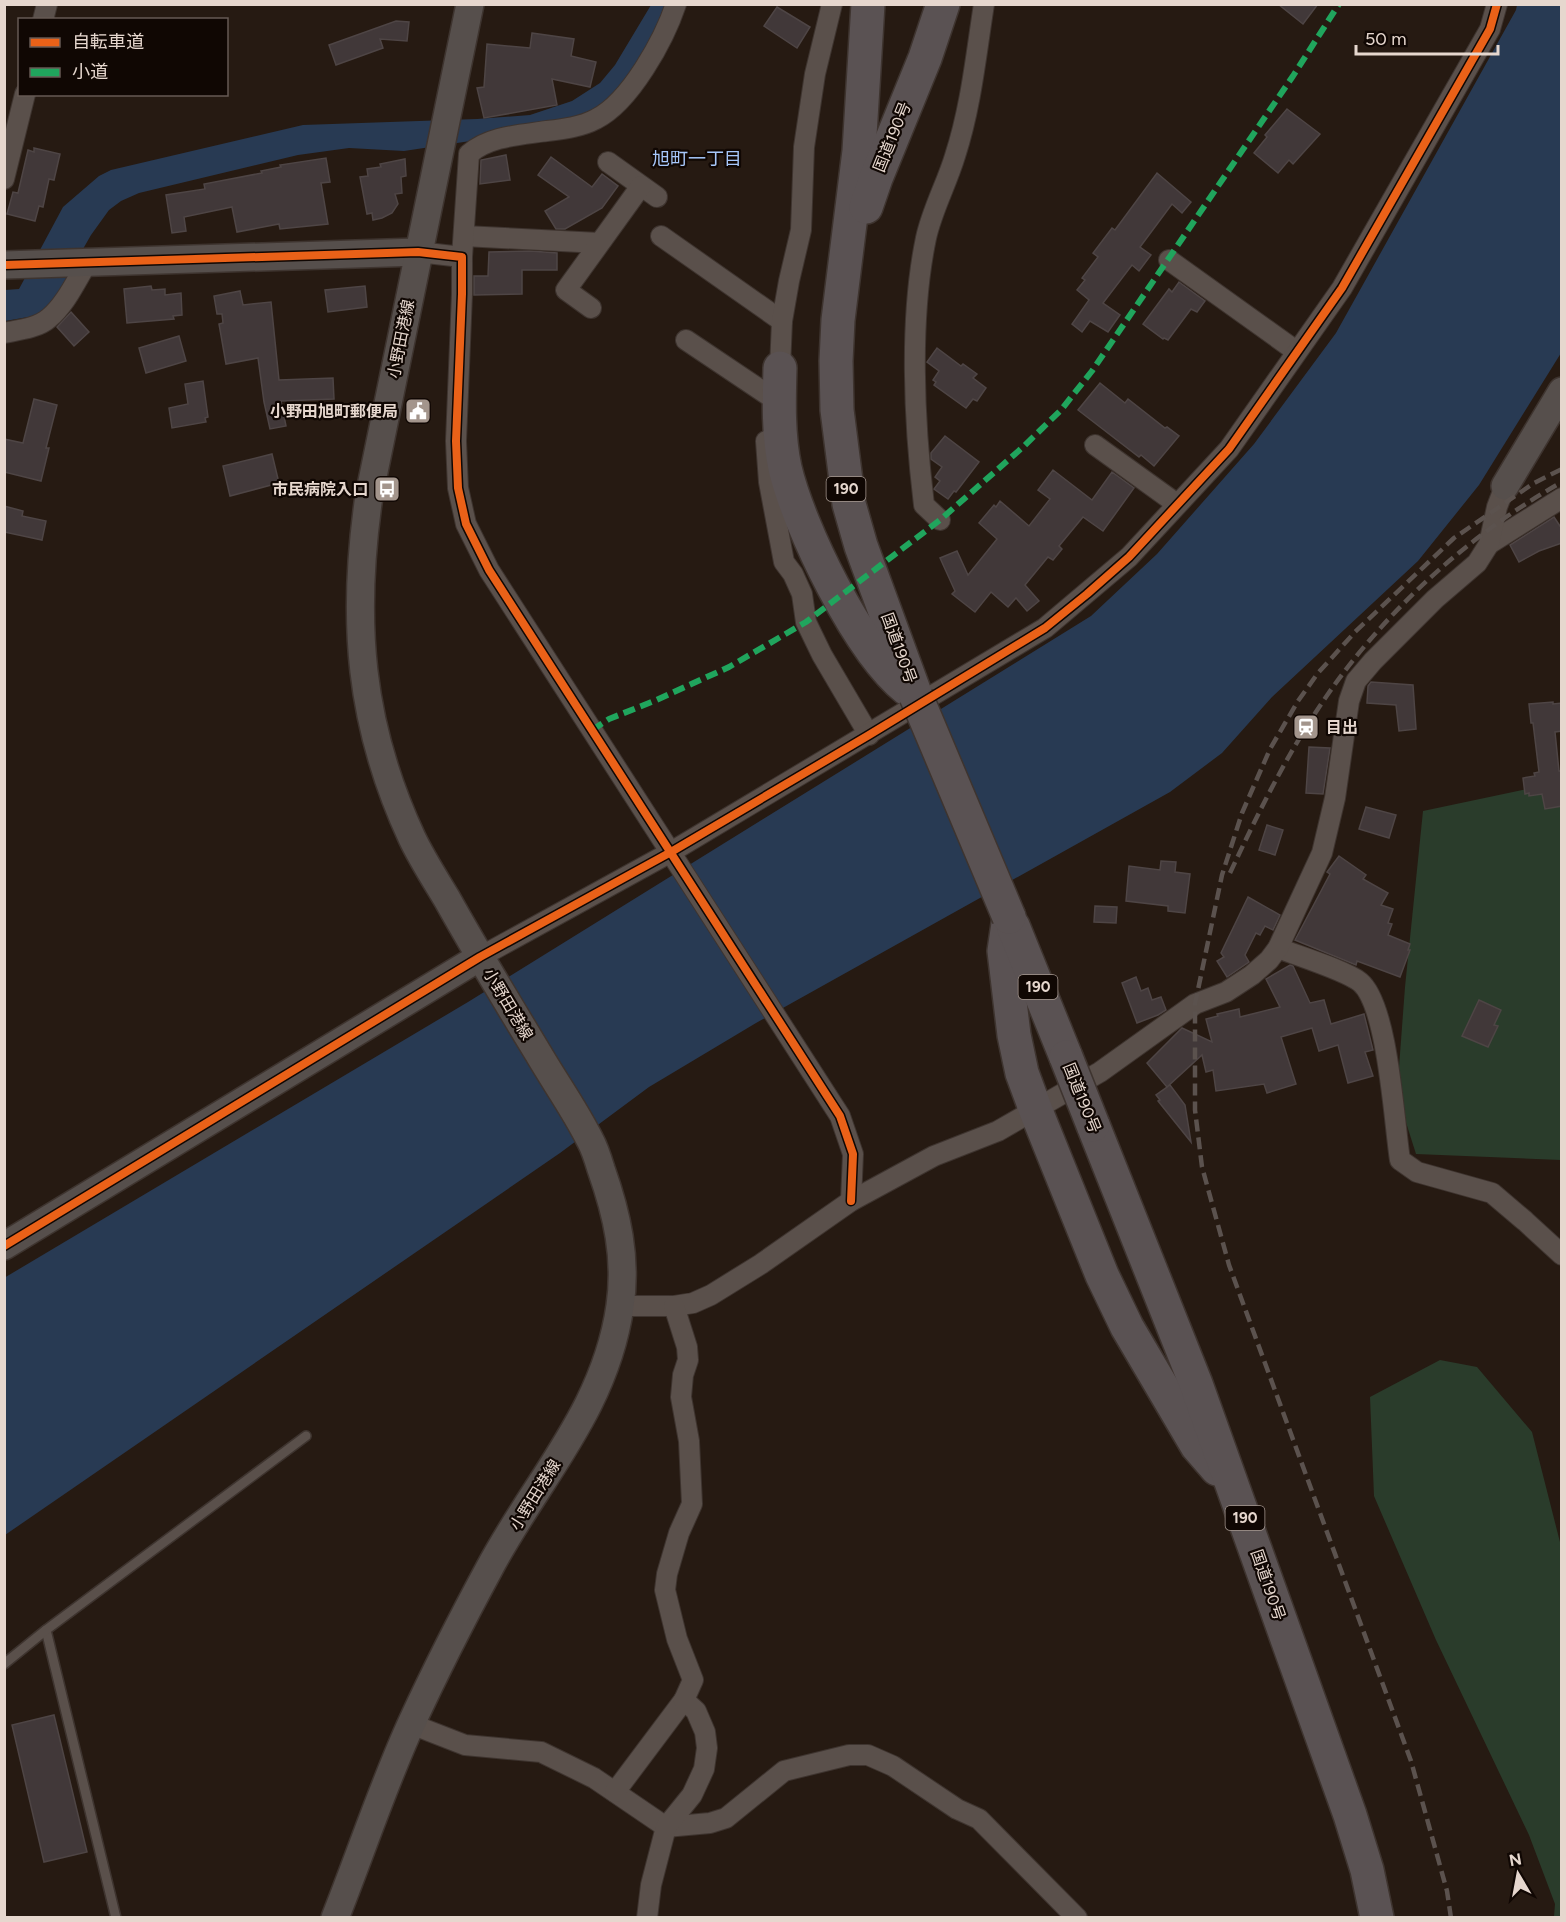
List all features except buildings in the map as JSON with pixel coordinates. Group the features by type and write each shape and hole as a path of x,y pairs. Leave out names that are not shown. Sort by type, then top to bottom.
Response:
{"highway":[{"name":"国道190号","path":"868,4 859,151 836,351 837,410 849,504 861,546 916,696 1066,1057 1196,1384 1350,1815 1367,1869 1377,1917"},
{"path":"859,151 886,4"},
{"name":"国道190号","path":"845,272 876,177 925,58 942,4"},
{"path":"774,381 779,400 785,466 807,533 849,615 894,678 916,696"},
{"path":"1009,917 1004,951 1014,1035 1022,1073 1036,1111 1099,1267 1127,1327 1197,1446 1236,1492"}],"main road":[{"name":"小野田港線","path":"335,1917 411,1724 491,1564 581,1422 608,1358 620,1306 622,1262 616,1212 591,1141 413,840 387,778 370,714 360,645 359,581 369,496 470,4"},
{"path":"17,265 418,252"},
{"path":"1504,486 1562,391"},
{"path":"4,1246 485,965"}],"street":[{"path":"676,4 669,25 652,55 614,106 596,119 574,128 513,136 478,146 469,154 462,256 456,441 458,488 465,524 489,570 840,1116 853,1154 851,1201"},
{"path":"832,4 812,95 804,147 801,230 789,281 766,427 769,482 784,562 793,574 802,594 806,622 822,655 869,735"},
{"path":"940,520 924,505 918,457 916,344 919,281 926,236 955,156 965,120 984,4"},
{"path":"485,965 675,859 869,735 1045,628 1129,557 1228,449 1342,288 1490,28 1497,4"},
{"path":"4,179 11,127 24,96"},
{"path":"608,162 657,197"},
{"path":"591,308 566,290 641,186"},
{"path":"464,236 599,243"},
{"path":"661,236 782,321"},
{"path":"418,252 462,256"},
{"path":"1169,260 1296,351"},
{"path":"4,333 34,326 49,319 60,306 82,264"},
{"path":"686,340 774,381"},
{"path":"1095,445 1177,504"},
{"path":"620,1306 674,1306 693,1303 711,1295 761,1264 851,1201 934,1156 998,1131 1036,1111 1100,1072 1195,1004 1226,992 1252,975 1269,960 1278,948 1322,853 1335,798 1349,701 1356,681 1435,599 1477,563 1489,544 1504,486"},
{"path":"1489,544 1562,498"},
{"path":"1278,948 1359,981 1371,996 1380,1022 1400,1160 1417,1172 1492,1193 1562,1255"},
{"path":"615,1792 684,1700 693,1680 678,1640 665,1590 667,1574 679,1533 692,1504 689,1441 681,1397 683,1375 688,1360 687,1347 674,1306"},
{"path":"647,1917 651,1885 666,1827 692,1794 704,1769 707,1748 705,1732 696,1711 684,1700"},
{"path":"411,1724 465,1744 541,1752 594,1778 666,1827 710,1823 726,1818 784,1771 849,1755 868,1755 893,1766 957,1809 979,1819 1077,1917"}],"lane":[{"path":"4,1664 46,1630 306,1436"},
{"path":"46,1630 116,1917"}],"green space":[{"path":"1561,783 1561,1160 1416,1154 1397,1094 1405,987 1423,811"},
{"path":"1440,1360 1477,1367 1532,1432 1562,1550 1561,1917 1554,1917 1555,1904 1529,1835 1436,1640 1374,1496 1370,1397"}],"water":[{"path":"651,5 665,5 662,18 643,55 606,105 583,118 477,140 404,151 349,148 298,155 139,193 121,201 109,210 91,235 55,298 45,309 34,316 5,321 5,290 19,289 63,207 99,176 111,170 303,125 530,115 572,101 600,83 615,65"},
{"path":"1517,5 1561,5 1561,353 1479,485 1418,561 1272,697 1222,753 1170,792 756,1023 649,1087 560,1153 5,1535 4,1278 468,1002 1091,616 1157,554 1254,444 1336,333"}],"railway":[{"path":"1451,1918 1447,1891 1411,1761 1229,1265 1202,1167 1195,1110 1195,1004 1222,875 1242,813 1270,749 1298,701 1318,673 1355,632 1454,538 1534,483 1562,469"},
{"path":"1230,873 1263,804 1300,737 1328,694 1377,632 1433,575 1464,549 1528,502 1562,482"}],"marked path":[{"path":"592,730 609,719 729,667 806,622 940,520 1023,447 1061,410 1092,371 1293,76 1339,4"}],"cycle path":[{"path":"4,1246 480,957 671,852 869,735 1045,628 1087,594 1129,557 1229,449 1342,288 1490,29 1497,4"},
{"path":"4,265 418,252 462,257 456,441 458,488 466,524 489,570 840,1116 853,1154 851,1201"}],"place":[{"name":"小野田旭町郵便局","path":"418,411"},
{"name":"市民病院入口","path":"387,489"},
{"name":"目出","path":"1306,727"}],"district":[{"name":"旭町一丁目","path":"697,159"}]}
